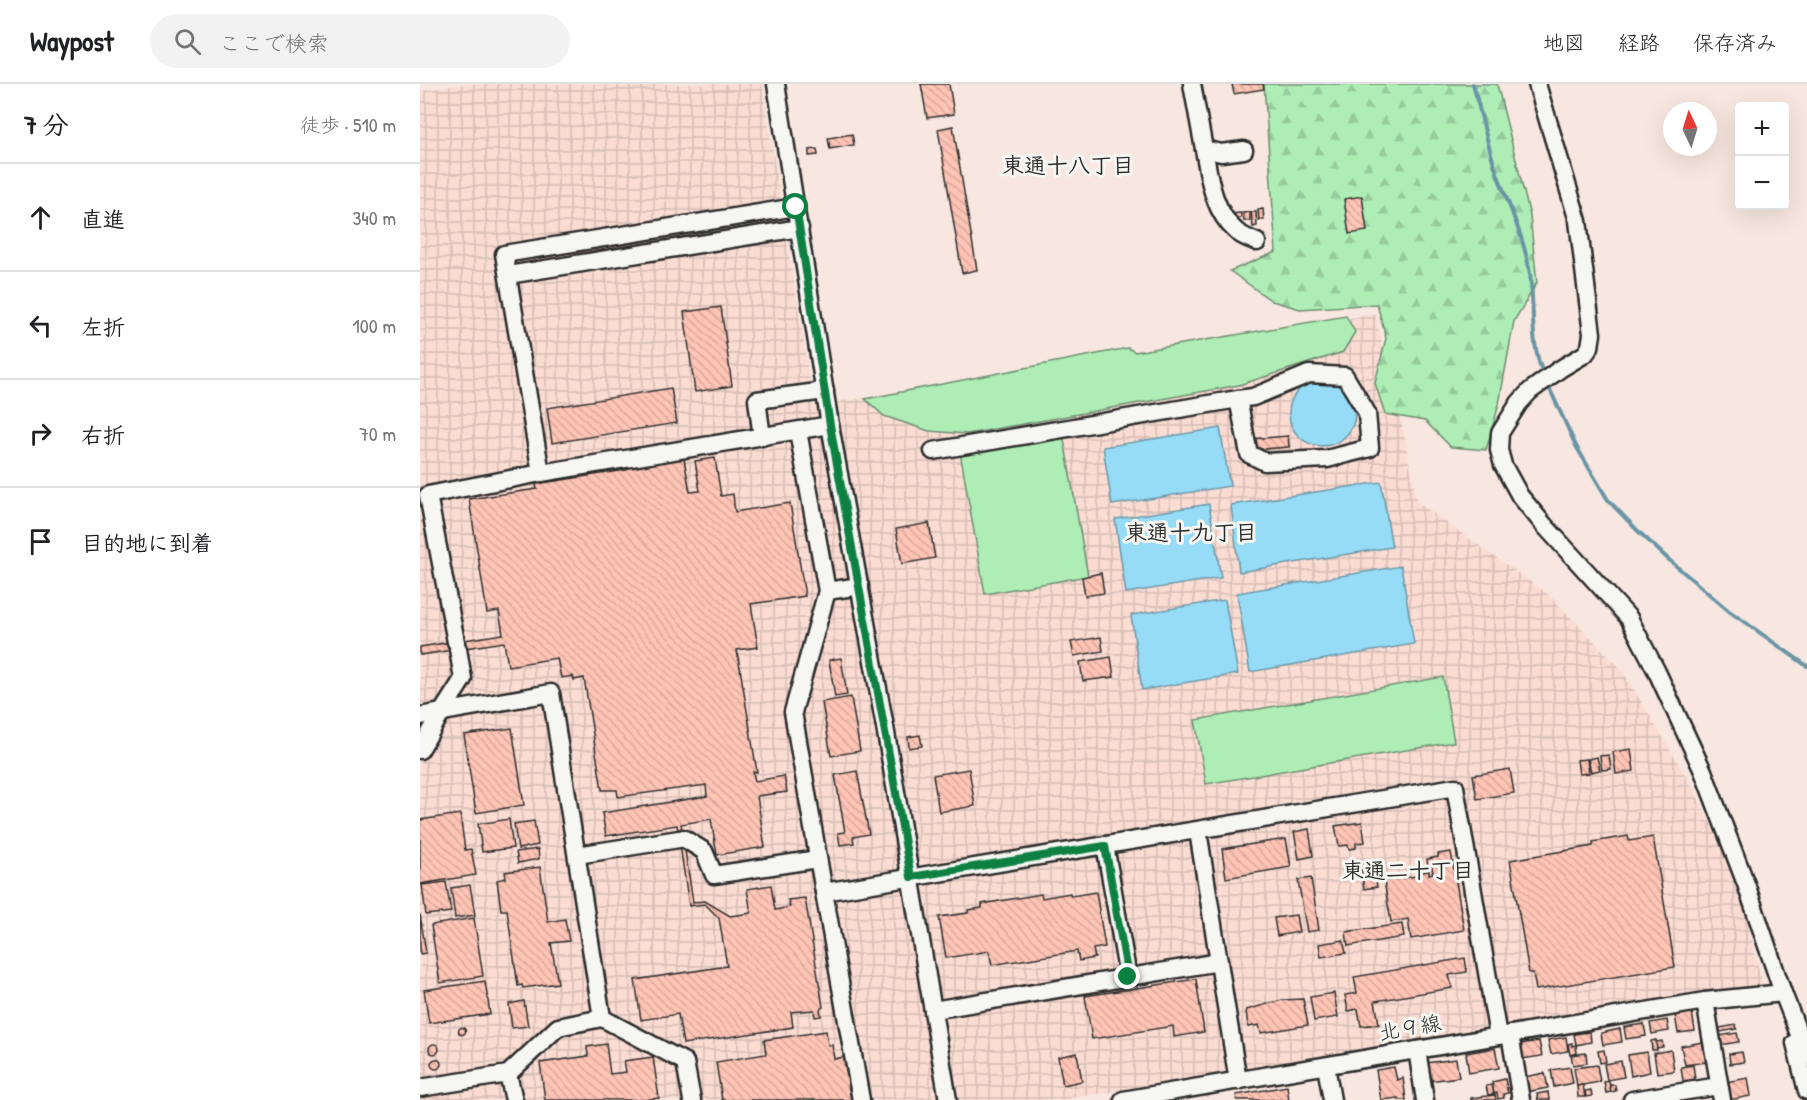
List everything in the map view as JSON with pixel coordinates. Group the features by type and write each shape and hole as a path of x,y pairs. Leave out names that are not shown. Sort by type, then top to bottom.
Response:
{"street":[{"path":"776,84 830,425 911,877 948,1100"},
{"path":"1192,84 1209,176 1218,208 1236,231 1257,242"},
{"path":"1537,84 1578,220 1592,334 1590,347 1585,354 1560,369 1519,403 1500,432 1499,450 1503,465 1520,495 1544,525 1629,618 1657,672 1703,771 1807,1055"},
{"path":"1204,148 1221,153 1244,150"},
{"path":"541,473 504,254 796,207"},
{"path":"508,275 800,228"},
{"path":"933,451 1238,399 1253,397 1309,374 1346,376 1367,413 1370,448 1327,459 1265,462 1249,454 1238,399"},
{"path":"762,437 757,400 825,391"},
{"path":"420,750 463,679 424,495 541,473 830,425"},
{"path":"798,431 826,591 793,712 861,1100"},
{"path":"826,591 860,586"},
{"path":"420,716 551,693 602,1018"},
{"path":"824,892 1455,788 1504,1035 1521,1100"},
{"path":"1198,831 1238,1080"},
{"path":"577,855 681,838 704,851 714,875 818,859"},
{"path":"1105,846 1128,977"},
{"path":"933,1010 1219,962"},
{"path":"1783,993 1807,1091"},
{"name":"北９線","path":"1123,1100 1705,1001 1783,993"},
{"path":"1632,1100 1720,1093 1705,1001"},
{"path":"420,1088 508,1074 558,1027 602,1018 685,1062 692,1100"},
{"path":"1417,1050 1425,1100"},
{"path":"1326,1066 1332,1100"},
{"path":"508,1074 514,1100"}],"shaded area":[{"path":"464,84 762,84 814,406 1375,314 1404,434 1417,502 1548,594 1622,670 1694,789 1738,880 1763,987 1060,1100 420,1100 420,91"}],"green space":[{"path":"1264,84 1497,84 1530,216 1537,283 1514,321 1499,404 1486,450 1451,447 1425,421 1385,414 1375,383 1386,338 1377,304 1300,309 1272,301 1230,271 1276,252"},
{"path":"1346,316 1355,332 1343,352 1239,385 967,434 929,431 884,416 865,399 1128,348 1135,352"},
{"path":"1063,434 1088,576 985,594 960,452"},
{"path":"1443,677 1454,742 1206,784 1195,720"}],"water":[{"path":"1322,380 1334,383 1345,390 1352,401 1355,413 1352,425 1345,436 1334,443 1322,446 1310,443 1299,436 1292,425 1289,413 1292,401 1299,390 1310,383"},
{"path":"1220,428 1230,486 1112,505 1103,447"},
{"path":"1381,482 1392,547 1239,572 1231,505"},
{"path":"1209,504 1221,578 1126,593 1115,519"},
{"path":"1401,566 1414,644 1250,672 1237,593"},
{"path":"1225,600 1238,674 1142,690 1131,615"}],"building":[{"path":"921,84 949,84 954,114 927,118"},
{"path":"1232,84 1263,84 1264,89 1234,94"},
{"path":"953,126 977,270 962,273 938,129"},
{"path":"852,134 854,145 830,149 828,138"},
{"path":"817,149 818,155 809,156 809,150"},
{"path":"1362,196 1367,231 1349,234 1344,199"},
{"path":"1263,209 1264,220 1259,220 1258,210"},
{"path":"1250,212 1250,221 1244,221 1243,213"},
{"path":"1251,212 1256,212 1257,226 1253,227"},
{"path":"1241,213 1241,218 1229,219 1229,214"},
{"path":"721,307 732,386 695,392 684,312"},
{"path":"671,388 677,423 552,443 547,408"},
{"path":"1288,436 1289,447 1252,450 1250,439"},
{"path":"683,453 690,492 700,491 695,461 715,458 721,496 733,494 735,512 790,503 805,596 751,604 758,647 737,650 757,772 753,772 755,781 784,776 787,792 757,796 765,847 717,855 711,819 681,824 693,902 705,901 730,916 751,913 747,889 771,885 775,910 790,907 788,900 805,898 823,1007 820,1009 821,1016 815,1017 814,1010 791,1012 793,1027 683,1044 678,1014 641,1020 635,980 727,966 719,918 705,904 689,906 677,825 606,836 602,813 707,796 706,785 618,797 617,790 602,790 584,678 574,680 573,676 561,678 557,658 508,666 504,642 420,655 420,647 503,634 499,611 487,613 469,499 537,489 536,484 627,470 625,462"},
{"path":"929,523 935,558 902,564 896,529"},
{"path":"1101,573 1104,593 1085,596 1082,577"},
{"path":"1101,637 1103,651 1074,656 1071,642"},
{"path":"1111,657 1114,677 1083,681 1080,662"},
{"path":"841,658 847,695 835,697 829,660"},
{"path":"851,697 860,751 831,756 822,702"},
{"path":"512,728 524,805 476,813 464,735"},
{"path":"920,735 922,746 909,748 908,737"},
{"path":"1631,749 1634,771 1616,774 1613,752"},
{"path":"1609,755 1611,769 1602,770 1600,756"},
{"path":"1597,757 1600,770 1591,772 1588,759"},
{"path":"1587,759 1589,773 1579,774 1577,760"},
{"path":"969,769 975,806 939,812 933,775"},
{"path":"1510,769 1514,793 1477,799 1473,775"},
{"path":"857,771 869,834 853,837 854,843 840,845 838,833 845,832 835,775"},
{"path":"460,814 465,850 471,849 476,875 420,884 420,820"},
{"path":"509,819 513,848 482,852 478,824"},
{"path":"534,821 538,845 518,849 514,824"},
{"path":"1362,822 1365,842 1356,843 1356,848 1349,849 1348,845 1339,846 1335,826"},
{"path":"1309,829 1313,856 1299,859 1294,832"},
{"path":"1628,836 1629,841 1653,837 1675,967 1536,990 1533,973 1529,973 1510,860 1593,846 1593,842"},
{"path":"1286,839 1291,867 1226,878 1222,849"},
{"path":"538,849 539,859 518,863 516,852"},
{"path":"1451,852 1464,930 1411,939 1408,919 1391,922 1384,881 1417,876 1416,873 1429,871 1429,874 1433,873 1432,867 1428,868 1427,859"},
{"path":"1373,861 1377,887 1364,889 1360,864"},
{"path":"540,867 548,922 565,919 569,941 551,943 558,983 523,988 522,985 518,986 507,910 501,910 497,880 506,878 505,872"},
{"path":"1311,878 1319,930 1307,932 1298,880"},
{"path":"446,882 451,912 426,915 422,885"},
{"path":"470,885 475,915 455,918 451,888"},
{"path":"1096,892 1105,947 1093,949 1095,958 1079,961 1077,951 992,965 989,951 946,958 939,917 968,913 968,910 982,908 982,904 1041,894 1042,898 1070,893 1071,896"},
{"path":"420,914 426,953 420,954"},
{"path":"1296,915 1299,932 1277,936 1274,918"},
{"path":"474,918 483,976 440,983 431,925"},
{"path":"1402,924 1404,937 1348,946 1346,932"},
{"path":"1343,940 1346,953 1321,957 1319,944"},
{"path":"1465,958 1467,972 1449,975 1452,988 1375,1001 1379,1024 1361,1026 1358,1009 1348,1011 1345,995 1357,993 1354,977"},
{"path":"1196,979 1204,1032 1174,1037 1173,1026 1092,1039 1085,996"},
{"path":"485,981 490,1014 429,1023 424,990"},
{"path":"1334,993 1338,1017 1314,1021 1310,997"},
{"path":"1303,999 1308,1025 1261,1033 1259,1025 1248,1027 1246,1010 1282,1000"},
{"path":"524,1001 528,1026 512,1028 509,1004"},
{"path":"1692,1012 1695,1031 1678,1033 1675,1015"},
{"path":"1667,1020 1669,1031 1652,1034 1650,1023"},
{"path":"1644,1024 1646,1036 1626,1039 1624,1027"},
{"path":"1736,1025 1737,1029 1720,1032 1719,1028"},
{"path":"462,1027 466,1031 462,1035 458,1031"},
{"path":"1620,1029 1622,1042 1603,1045 1601,1033"},
{"path":"826,1031 828,1045 832,1045 834,1059 844,1057 851,1100 722,1100 716,1062 766,1054 764,1040"},
{"path":"1590,1032 1591,1042 1576,1045 1574,1034"},
{"path":"1737,1033 1739,1042 1720,1045 1718,1036"},
{"path":"1566,1037 1568,1051 1551,1054 1548,1040"},
{"path":"1656,1040 1657,1050 1652,1050 1651,1041"},
{"path":"1539,1041 1542,1056 1522,1059 1520,1044"},
{"path":"1662,1041 1663,1047 1657,1048 1656,1042"},
{"path":"1703,1042 1706,1062 1685,1065 1681,1046"},
{"path":"1572,1043 1572,1046 1576,1045 1577,1053 1570,1055 1568,1044"},
{"path":"434,1044 439,1049 434,1054 429,1049"},
{"path":"606,1044 610,1074 626,1072 624,1061 653,1057 659,1098 545,1100 540,1063 588,1056 587,1047"},
{"path":"1495,1048 1499,1068 1469,1073 1466,1053"},
{"path":"1604,1050 1606,1062 1600,1063 1598,1051"},
{"path":"1671,1050 1674,1071 1657,1073 1654,1053"},
{"path":"1647,1052 1650,1072 1631,1076 1628,1055"},
{"path":"1742,1052 1744,1062 1730,1064 1729,1054"},
{"path":"1077,1053 1082,1081 1063,1085 1058,1057"},
{"path":"1586,1053 1587,1063 1573,1065 1571,1055"},
{"path":"436,1059 440,1060 440,1068 436,1069 432,1068 431,1064 432,1060"},
{"path":"1456,1059 1459,1077 1429,1081 1426,1063"},
{"path":"1621,1061 1624,1077 1607,1080 1604,1064"},
{"path":"1597,1065 1600,1082 1577,1086 1574,1068"},
{"path":"1693,1065 1695,1079 1683,1081 1681,1067"},
{"path":"1394,1067 1397,1080 1403,1078 1406,1100 1398,1098 1381,1100 1376,1070"},
{"path":"1570,1067 1573,1083 1554,1087 1551,1070"},
{"path":"1545,1073 1548,1088 1526,1092 1524,1077"},
{"path":"1748,1078 1751,1096 1729,1100 1725,1082"},
{"path":"1505,1079 1508,1093 1503,1094 1504,1098 1498,1099 1497,1093 1494,1094 1492,1082"},
{"path":"1609,1081 1611,1092 1606,1093 1604,1082"},
{"path":"1492,1085 1494,1094 1488,1095 1486,1086"},
{"path":"1583,1085 1585,1097 1578,1097 1577,1086"},
{"path":"1610,1085 1615,1085 1616,1091 1611,1092"},
{"path":"1287,1086 1289,1100 1237,1100 1236,1095"},
{"path":"1591,1090 1592,1096 1586,1097 1585,1091"},
{"path":"1548,1092 1549,1100 1538,1100 1537,1094"},
{"path":"1495,1095 1496,1100 1471,1100 1471,1098"}],"waterway":[{"path":"1473,84 1493,162 1519,232 1529,268 1534,336 1544,376"},
{"path":"1547,383 1576,446 1608,500 1668,559 1729,611 1807,666"}],"district":[{"name":"東通十八丁目","path":"1068,165"},
{"name":"東通十九丁目","path":"1191,532"},
{"name":"東通二十丁目","path":"1408,870"}],"route":[{"path":"796,207 830,425 911,877 1105,846 1128,977"}]}
